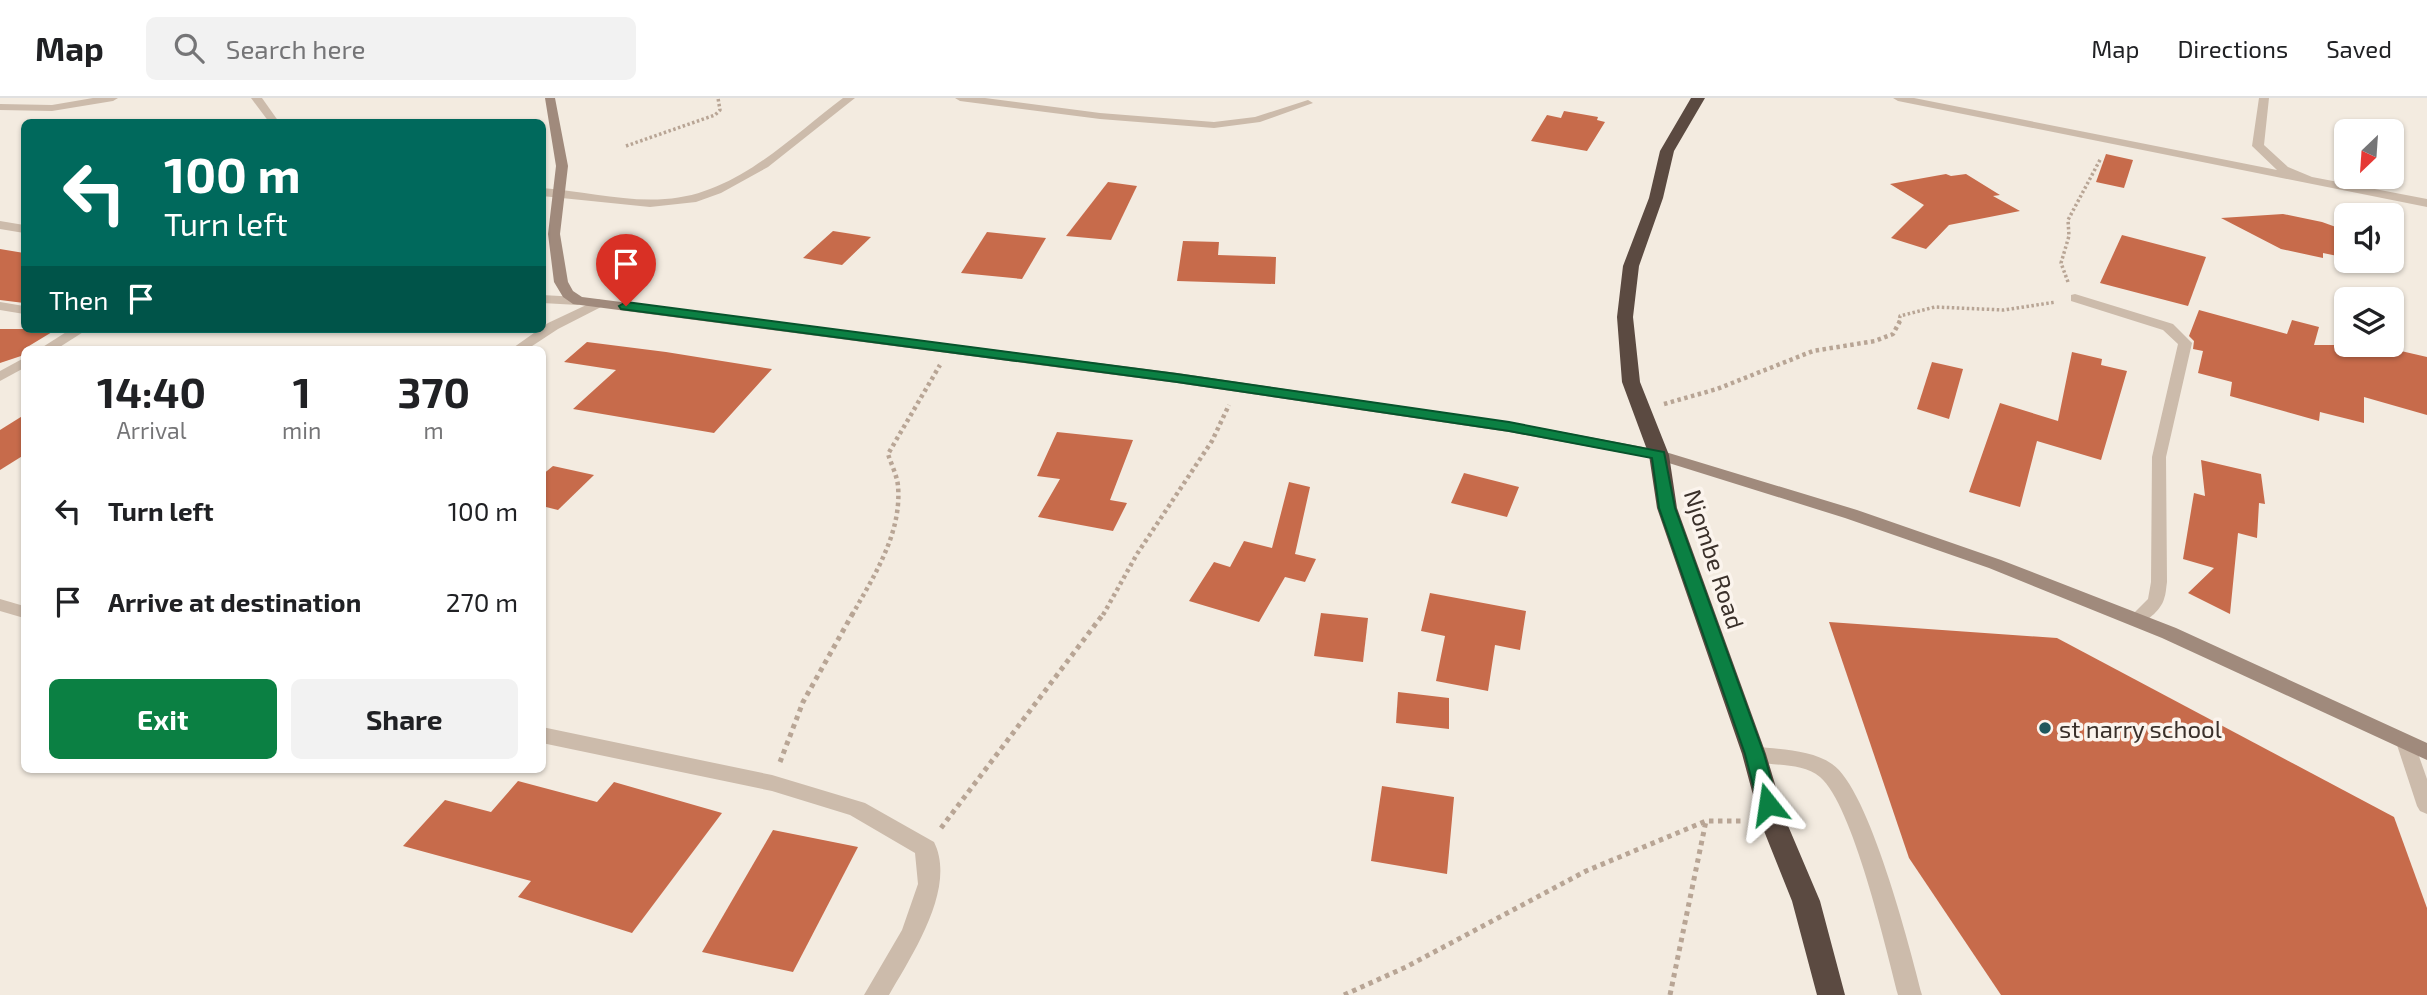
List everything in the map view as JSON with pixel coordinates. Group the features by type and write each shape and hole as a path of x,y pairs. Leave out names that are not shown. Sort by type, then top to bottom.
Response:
{"highway":[{"name":"Njombe Road","path":"1698,98 1667,151 1656,198 1631,266 1625,317 1631,382 1659,455 1667,508 1755,754 1773,821 1806,901 1831,995"}],"street":[{"path":"0,107 52,108 113,98"},
{"path":"256,98 272,119"},
{"path":"550,98 549,124 562,166 554,234 561,282 568,294 578,301"},
{"path":"546,192 623,202 666,203 700,198 726,189 850,98"},
{"path":"960,98 1100,116 1214,125 1256,120 1308,103"},
{"path":"1898,98 2427,203"},
{"path":"2262,98 2258,146 2284,170 2309,180"},
{"path":"0,225 21,228"},
{"path":"546,299 599,303 1164,376 1236,389 1509,427 1659,455 1995,564 2169,633 2427,752"},
{"path":"0,306 21,310"},
{"path":"52,346 73,333"},
{"path":"0,377 21,364"},
{"path":"0,605 21,611"},
{"path":"546,736 772,783 857,809 926,848 929,884 912,934 876,995"},
{"path":"1755,754 1806,763 1829,771 1846,799 1864,839 1910,995"}],"lane":[{"path":"2075,298 2168,327 2185,343 2159,457 2159,582 2156,601 2135,620"},
{"path":"546,331 599,303"},
{"path":"523,346 543,333"},
{"path":"2405,742 2427,806"}],"path":[{"path":"626,146 715,115 720,110 719,98"},
{"path":"1643,410 1717,389 1813,351 1875,341 1892,334 1899,326 1900,316 1914,309 1936,307 2000,310 2075,298 2061,263 2069,236 2068,220 2111,141"},
{"path":"772,783 803,702 885,556 897,508 898,484 888,454 949,348"},
{"path":"926,848 1105,612 1137,554 1212,441 1236,389"},
{"path":"1344,995 1406,967 1586,871 1706,821 1773,821"},
{"path":"1670,995 1706,821"}],"building":[{"path":"1564,111 1598,117 1597,120 1605,122 1587,151 1531,141 1547,115 1561,118"},
{"path":"2106,154 2133,160 2124,188 2096,182"},
{"path":"1946,174 1966,174 2000,195 1993,196 2020,211 1949,225 1926,249 1891,238 1924,205 1890,184"},
{"path":"1108,182 1137,186 1111,240 1066,236"},
{"path":"2283,214 2322,222 2334,226 2334,255 2323,253 2323,258 2281,249 2221,218"},
{"path":"833,231 871,237 842,265 803,258"},
{"path":"987,232 1046,238 1022,279 961,273"},
{"path":"2122,235 2206,257 2188,306 2100,283"},
{"path":"1183,241 1219,242 1218,255 1276,257 1275,284 1177,281"},
{"path":"0,249 21,252 21,303 0,300"},
{"path":"2199,310 2287,334 2292,320 2319,327 2314,345 2334,345 2334,357 2404,357 2404,352 2427,357 2427,415 2364,397 2364,423 2320,412 2319,421 2230,396 2232,382 2198,373 2203,351 2193,349 2194,341 2189,336"},
{"path":"0,329 21,329 21,333 50,333 29,346 21,346 21,356 0,363"},
{"path":"587,342 772,369 714,433 573,409 616,370 564,362"},
{"path":"2072,352 2102,359 2101,365 2127,371 2101,460 2037,441 2020,507 1969,492 2000,403 2058,421"},
{"path":"1932,362 1963,369 1949,419 1917,409"},
{"path":"21,417 21,457 0,470 0,430"},
{"path":"1057,432 1133,440 1110,500 1127,503 1113,531 1038,517 1060,479 1037,476"},
{"path":"2201,460 2261,474 2265,504 2259,503 2257,538 2238,533 2230,614 2188,593 2214,568 2183,559 2194,493 2205,496"},
{"path":"553,466 594,475 558,510 546,507 546,472"},
{"path":"1464,473 1519,487 1507,517 1451,503"},
{"path":"1289,482 1310,487 1295,554 1316,559 1305,582 1285,577 1259,622 1189,601 1214,562 1230,567 1244,541 1272,548"},
{"path":"1430,593 1526,611 1520,650 1495,645 1488,691 1436,681 1445,636 1421,631"},
{"path":"1321,613 1368,618 1363,662 1314,656"},
{"name":"st narry school","path":"1829,622 2057,638 2394,817 2427,908 2427,995 2001,995 1909,858"},
{"path":"1398,692 1449,698 1449,729 1396,723"},
{"path":"518,781 597,802 614,782 722,813 632,933 518,897 531,881 403,846 445,800 491,812"},
{"path":"1382,786 1454,797 1447,874 1371,861"},
{"path":"773,830 858,847 793,972 702,952"}],"place":[{"name":"st narry school","path":"2045,728"}],"route":[{"path":"626,306 1177,378 1236,389 1509,427 1659,455 1667,508 1755,754 1768,804"}]}
